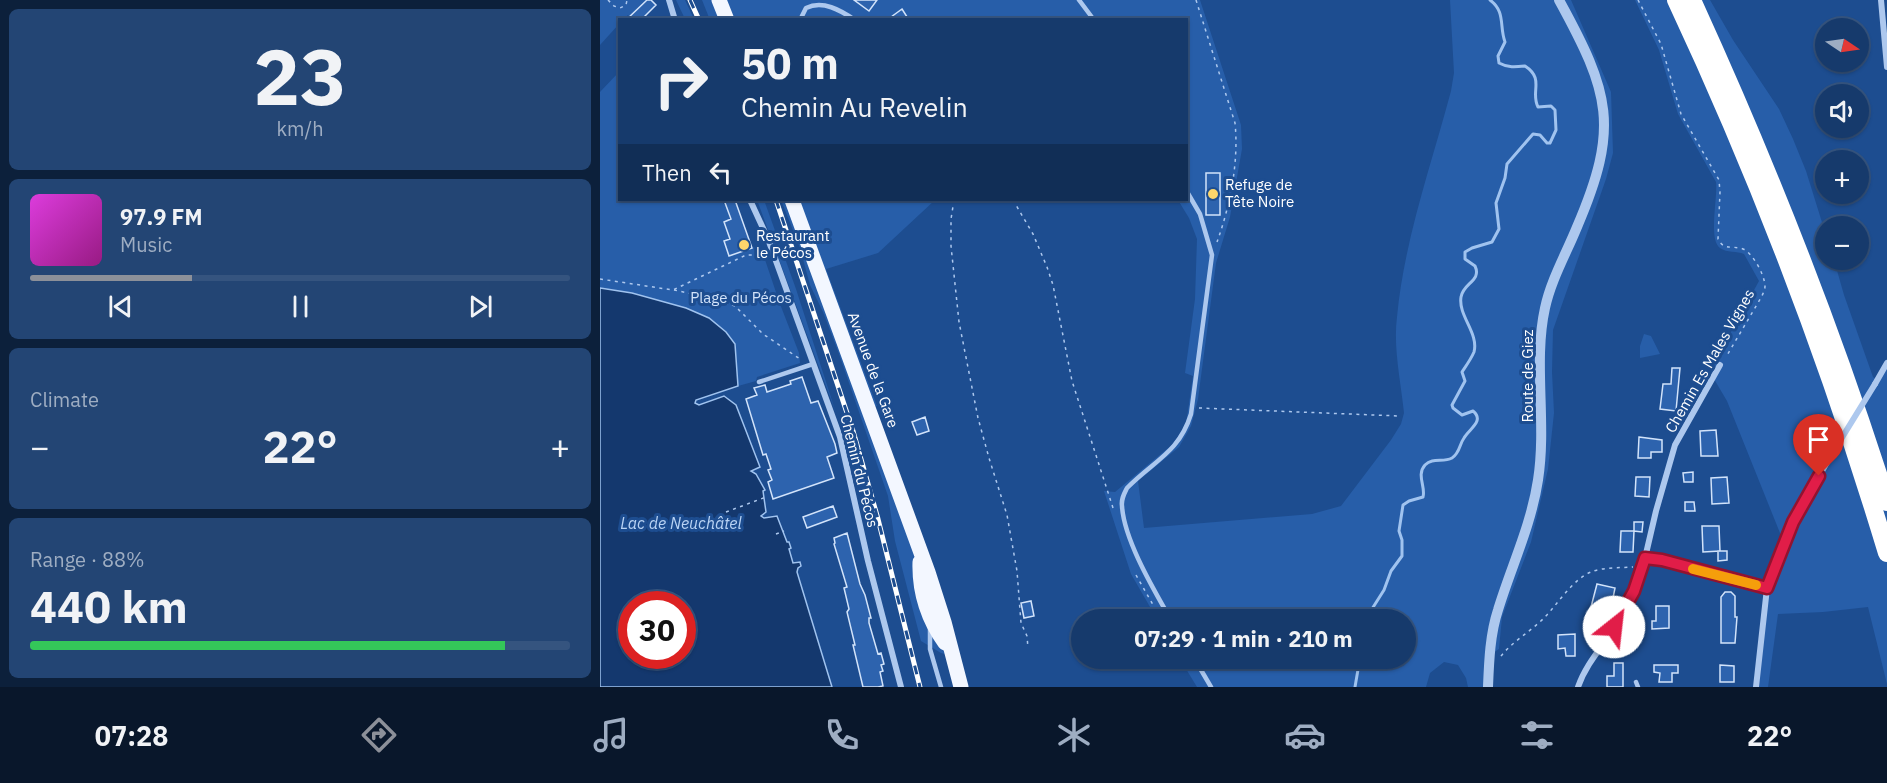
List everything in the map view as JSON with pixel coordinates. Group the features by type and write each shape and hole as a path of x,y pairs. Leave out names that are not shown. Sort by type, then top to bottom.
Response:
{"highway":[{"path":"1676,0 1736,135 1788,262 1841,408 1887,553"},
{"path":"1692,0 1799,249 1841,364 1887,502"}],"main road":[{"path":"719,0 726,18"},
{"name":"Avenue de la Gare","path":"792,201 920,553 920,585 950,650 961,687"}],"street":[{"path":"669,0 674,18"},
{"name":"Route de Giez","path":"1488,687 1495,618 1524,540 1538,482 1542,454 1541,336 1545,309 1557,272 1589,199 1605,137 1602,93 1595,72 1559,0"},
{"path":"1881,0 1887,67"},
{"name":"Chemin du Pécos","path":"750,201 774,255 811,365 840,437 901,687"},
{"path":"1756,687 1767,588 1793,522 1887,363"},
{"name":"Chemin Es Males Vignes","path":"1578,687 1584,671 1624,609 1643,567 1675,445 1720,365"},
{"path":"1645,558 1662,560 1767,588"}],"lane":[{"path":"1079,0 1092,18"},
{"path":"801,18 806,8 820,2 834,6 852,18"},
{"path":"1165,609 1141,564 1122,506 1127,488 1179,442 1188,426 1193,407 1212,255 1200,214 1188,193"},
{"path":"759,382 811,365"},
{"path":"932,610 930,649 941,687"},
{"path":"1200,669 1211,687"}],"path":[{"path":"608,0 620,8 626,5 627,0"},
{"path":"1196,0 1235,123 1237,138 1226,216 1212,255"},
{"name":"Chemin Es Males Vignes","path":"1638,0 1661,44 1681,114 1719,180 1718,239 1727,248 1741,249 1749,253 1765,286 1762,296 1720,365"},
{"path":"954,201 951,246 962,342 984,442 1008,515 1017,571 1021,623 1027,636 1028,648"},
{"path":"1014,201 1033,234 1053,285 1072,381 1114,511"},
{"path":"673,290 746,255 774,255"},
{"path":"600,279 673,290 735,306 771,341 811,365"},
{"path":"1193,407 1399,416"},
{"path":"726,512 766,497"},
{"path":"776,534 784,531"},
{"path":"1489,668 1544,618 1579,579 1602,569 1643,567"},
{"path":"1135,570 1155,609"}],"green space":[{"path":"600,0 647,0 629,17 628,15 625,18 618,18 618,25 600,45"},
{"path":"676,0 685,0 694,18 685,18"},
{"path":"702,0 1200,0 1241,125 1242,149 1230,217 1216,263 1198,399 1191,426 1179,447 1138,481 1144,528 1312,514 1341,506 1391,440 1401,424 1404,413 1397,353 1397,317 1412,232 1451,91 1454,73 1450,0 1571,0 1611,92 1613,153 1553,330 1554,413 1548,469 1531,542 1502,617 1499,649 1485,658 1486,687 1468,687 1466,678 1458,665 1444,662 1430,673 1426,687 1197,687 1186,669 1416,669 1416,609 1151,609 1131,574 1104,491 1115,492 1173,444 1186,424 1193,376 1185,373 1195,299 1197,239 1189,218 1179,201 1188,201 1188,18 709,18"},
{"path":"1635,0 1710,0 1733,40 1779,109 1806,171 1820,216 1815,216 1815,270 1837,270 1873,377 1877,380 1887,363 1887,684 1868,607 1778,614 1768,687 1756,687 1767,588 1784,543 1727,401 1714,379 1714,363 1759,281 1744,254 1723,250 1716,243 1714,228 1716,182 1678,114 1659,50"},
{"name":"Plage du Pécos","path":"618,73 618,201 724,201 723,204 726,203 732,229 729,256 760,245 799,353 800,363 757,377 756,381 738,386 735,344 709,318 686,308 632,293 600,288 600,92"},
{"path":"757,201 764,201 796,289 836,413"},
{"path":"781,201 934,201 878,253 826,269 877,406 868,408 961,658 941,653 921,641 895,541 888,496 839,354 810,285 800,248"},
{"path":"1644,334 1651,336 1660,354 1640,358 1640,346"}],"water":[{"name":"Lac de Neuchâtel","path":"600,288 632,293 686,308 709,318 726,332 735,344 738,386 696,400 695,403 699,405 724,396 736,405 760,467 751,471 756,474 765,490 763,491 766,512 761,516 764,518 777,516 787,542 789,542 793,563 800,562 801,566 797,572 832,687 600,687"}],"building":[{"path":"647,0 651,0 656,5 643,18 628,18"},
{"path":"854,0 877,0 869,11"},
{"path":"902,9 908,18 890,18"},
{"name":"Refuge de Tête Noire","path":"1206,173 1220,173 1220,215 1206,215"},
{"path":"724,201 735,201 752,248 729,256 724,241 730,239 724,222 731,219"},
{"path":"1672,368 1680,368 1676,411 1660,409 1663,384 1671,384"},
{"path":"802,377 811,403 818,401 835,444 837,453 827,457 834,478 773,499 768,482 772,480 768,470 771,469 766,454 763,455 746,399 757,395 754,388 765,385 767,392 791,384 790,381"},
{"path":"925,417 929,431 917,435 912,422"},
{"path":"1716,430 1718,456 1701,456 1700,431"},
{"path":"1639,437 1662,440 1662,452 1651,452 1651,458 1638,458"},
{"path":"1693,472 1693,482 1684,482 1683,473"},
{"path":"1636,477 1650,477 1649,497 1635,496"},
{"path":"1727,477 1729,503 1712,504 1711,478"},
{"path":"1685,502 1694,502 1695,511 1685,511"},
{"path":"833,506 837,517 807,528 803,517"},
{"path":"1634,522 1643,522 1642,532 1634,531"},
{"path":"1702,526 1719,526 1720,551 1703,552"},
{"path":"1621,531 1634,531 1633,552 1620,552"},
{"path":"847,533 871,618 869,618 869,623 878,654 881,653 884,664 881,665 883,671 880,672 883,686 863,687 853,645 855,645 844,588 847,587 834,544 834,538"},
{"path":"1718,551 1727,551 1727,560 1718,561"},
{"path":"1597,584 1615,588 1612,603 1608,602 1604,614 1590,611"},
{"path":"1725,592 1731,592 1735,596 1735,617 1737,617 1735,643 1721,643 1721,597"},
{"path":"1031,601 1034,616 1024,618 1021,603"},
{"path":"1656,606 1669,606 1669,628 1652,629 1652,621 1656,621"},
{"path":"1575,634 1575,656 1566,656 1565,648 1558,649 1558,635"},
{"path":"1614,663 1623,663 1623,687 1607,687 1607,676 1614,676"},
{"path":"1654,665 1678,665 1678,673 1672,673 1672,682 1659,682 1660,673 1654,672"},
{"path":"1720,665 1734,666 1734,682 1720,682"}],"waterway":[{"path":"1372,609 1384,590 1391,571 1402,556 1402,540 1399,531 1403,505 1423,497 1422,469 1431,461 1455,456 1464,438 1477,422 1473,411 1462,415 1452,405 1465,381 1462,372 1473,355 1475,345 1461,304 1462,292 1476,275 1475,266 1465,259 1465,252 1492,242 1499,229 1496,203 1505,178 1507,164 1533,134 1540,135 1547,143 1550,143 1556,130 1555,110 1551,106 1538,107 1535,96 1536,81 1531,71 1525,66 1515,67 1499,63 1498,56 1505,42 1500,14 1490,0"},
{"path":"1355,687 1358,669"}],"railway":[{"path":"690,0 698,18"},
{"path":"776,201 853,431 878,519 920,687"}],"slow traffic":[{"path":"1693,569 1756,585"}],"place":[{"name":"Refuge de Tête Noire","path":"1213,194"},
{"name":"Restaurant le Pécos","path":"744,245"}],"route":[{"path":"1614,627 1634,591 1645,558 1662,560 1767,588 1793,522 1819,476"}]}
